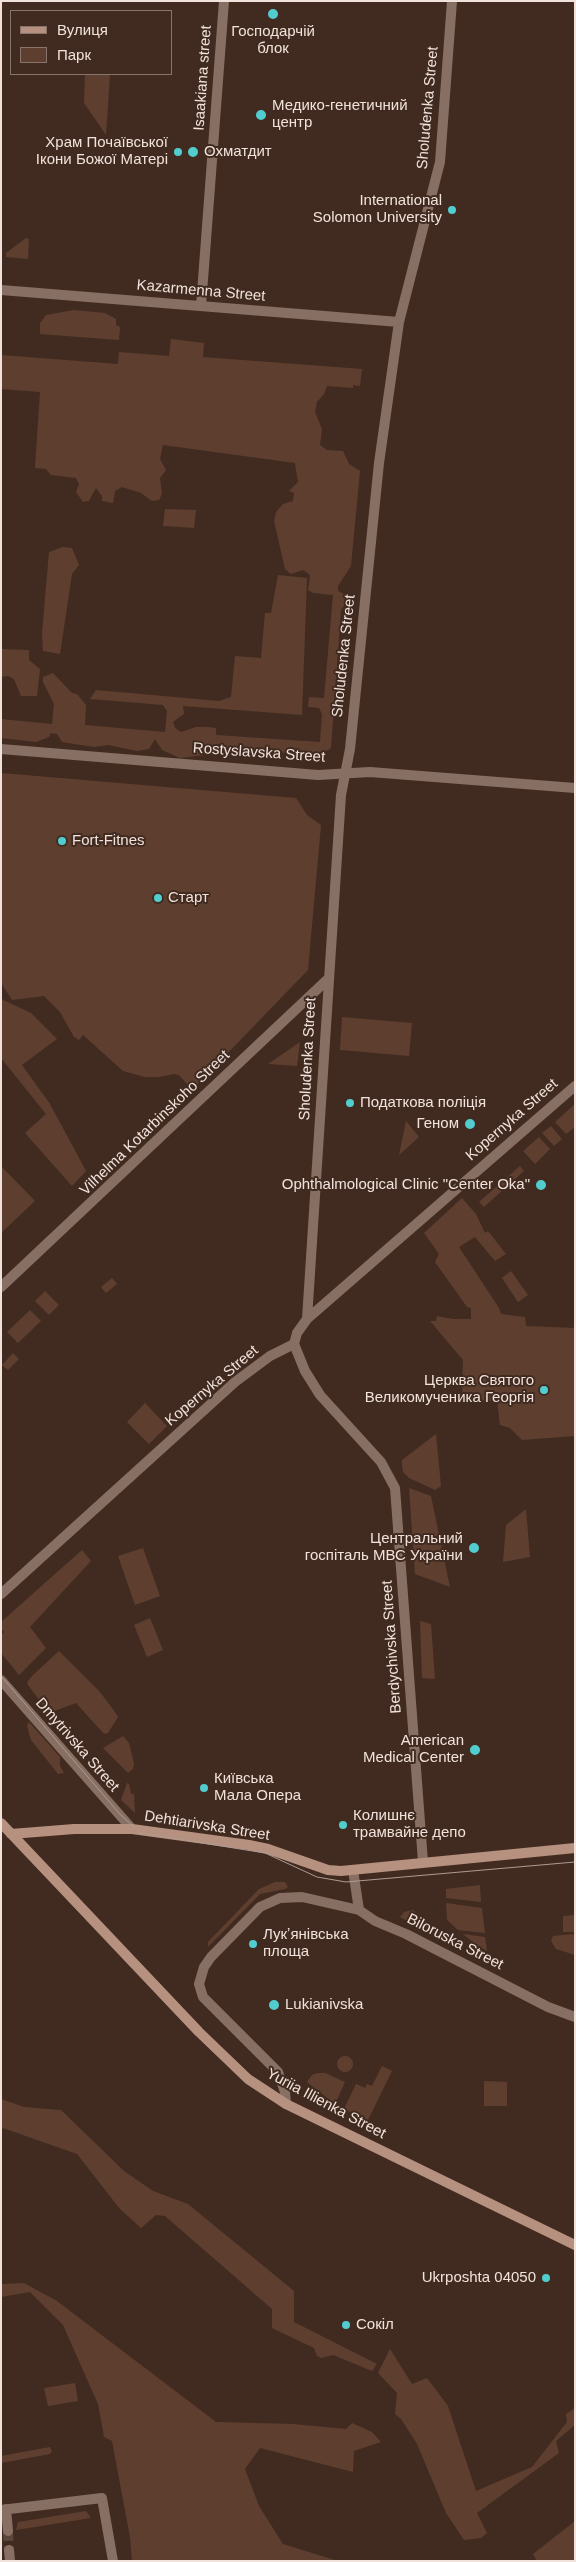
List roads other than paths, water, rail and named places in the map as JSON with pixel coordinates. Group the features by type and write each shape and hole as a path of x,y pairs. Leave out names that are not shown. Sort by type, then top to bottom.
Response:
{"main road":[{"name":"Yuriia Illienka Street","path":"1,1824 239,2071 286,2104 575,2244"},
{"name":"Dehtiarivska Street","path":"11,1834 74,1829 132,1829 249,1845 268,1849 328,1870 353,1870 575,1848"}],"street":[{"name":"Isaakiana street","path":"201,306 224,1"},
{"name":"Sholudenka Street","path":"307,1319 336,849 344,773 350,748 380,463 399,322 440,162 452,1"},
{"name":"Kazarmenna Street","path":"1,290 399,322"},
{"name":"Rostyslavska Street","path":"1,749 318,775 370,772 575,788"},
{"name":"Vilhelma Kotarbinskoho Street","path":"1,1287 328,979"},
{"name":"Kopernyka Street","path":"1,1594 235,1382 270,1356 294,1344 297,1333 307,1319 575,1086"},
{"name":"Berdychivska Street","path":"294,1344 305,1371 320,1395 381,1462 395,1488 423,1862"},
{"name":"Dmytrivska Street","path":"1,1680 132,1829"},
{"path":"286,2104 285,2092 278,2072 203,1997 199,1977 212,1957 268,1901 289,1896 302,1897 359,1910 353,1870"},
{"name":"Biloruska Street","path":"359,1910 375,1921 414,1938 548,2006 575,2017"},
{"path":"8,2531 4,2510 102,2498 113,2561"},
{"path":"9,2550 10,2561"}],"tunnel":[{"path":"8,2531 9,2550"}],"tram line":[{"path":"1,1676 119,1813 140,1833 265,1853 317,1877 346,1882 575,1862"}],"place":[{"name":"Господарчій блок","path":"273,14"},
{"name":"Медико-генетичний центр","path":"261,115"},
{"name":"Храм Почаївської Ікони Божої Матері","path":"178,152"},
{"name":"Охматдит","path":"193,152"},
{"name":"International Solomon University","path":"452,210"},
{"name":"Fort-Fitnes","path":"62,841"},
{"name":"Старт","path":"158,898"},
{"name":"Податкова поліція","path":"350,1103"},
{"name":"Геном","path":"470,1124"},
{"name":"Ophthalmological Clinic \"Center Oka\"","path":"541,1185"},
{"name":"Церква Святого Великомученика Георгія","path":"544,1390"},
{"name":"Центральний госпіталь МВС України","path":"474,1548"},
{"name":"American Medical Center","path":"475,1750"},
{"name":"Київська Мала Опера","path":"204,1788"},
{"name":"Колишнє трамвайне депо","path":"343,1825"},
{"name":"Лукʼянівська площа","path":"253,1944"},
{"name":"Lukianivska","path":"274,2005"},
{"name":"Ukrposhta 04050","path":"546,2278"},
{"name":"Сокіл","path":"346,2325"}]}
